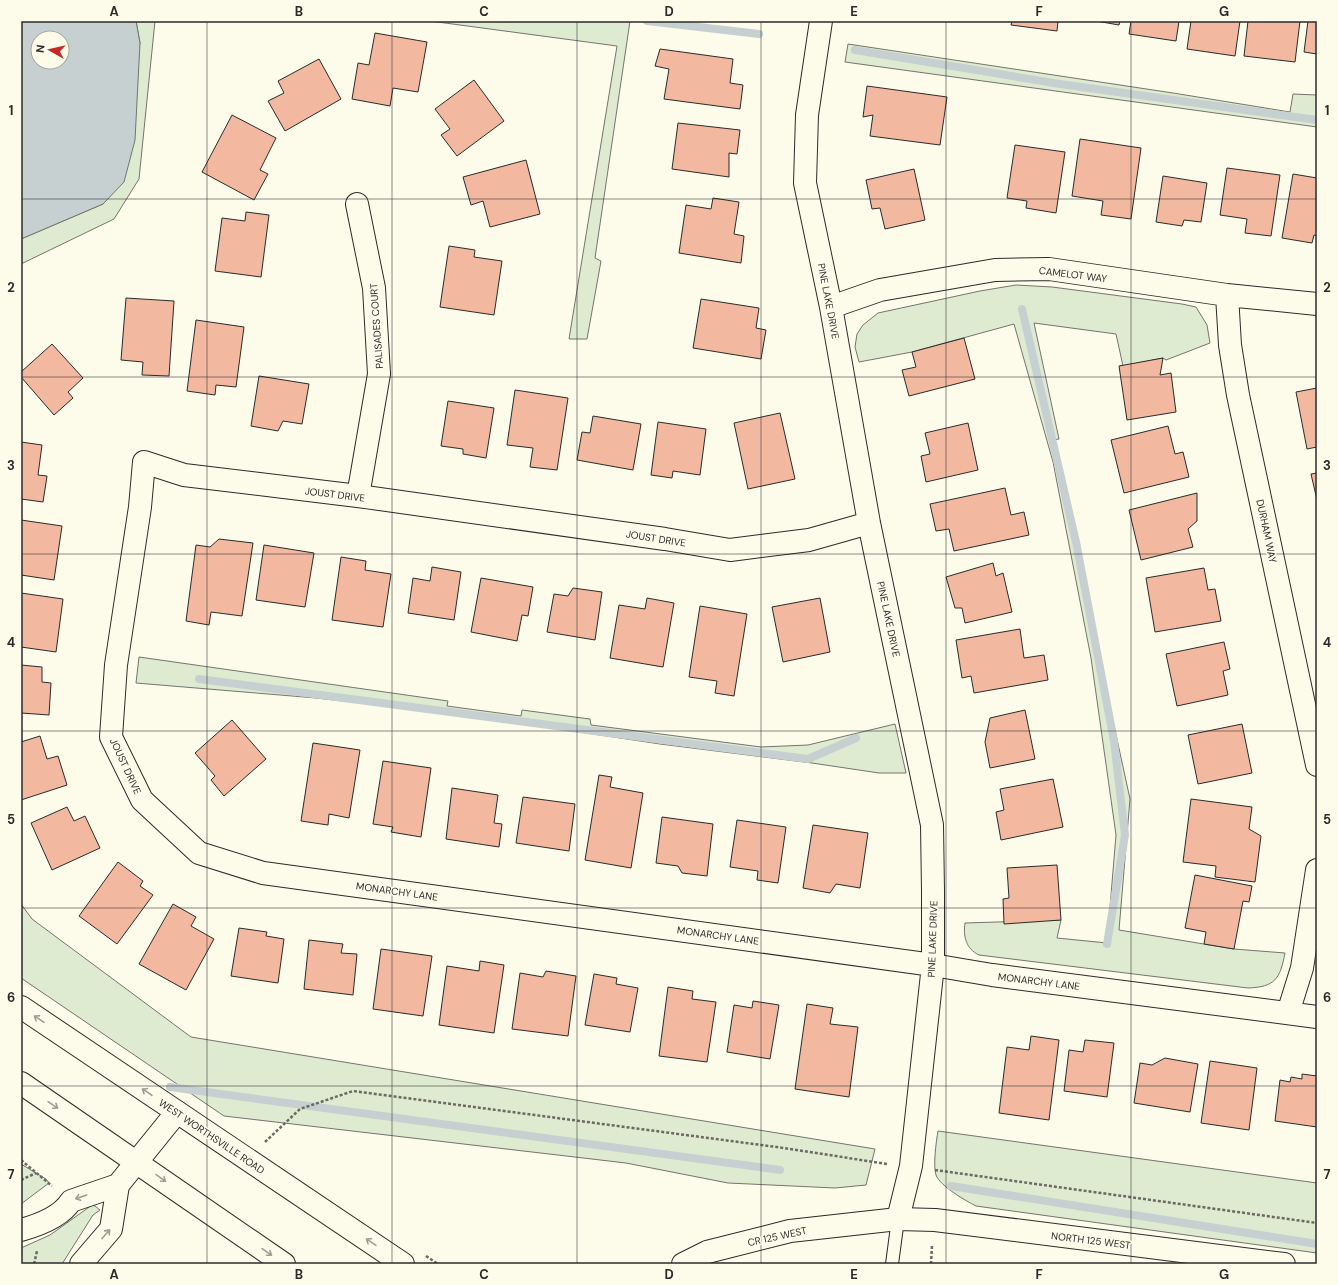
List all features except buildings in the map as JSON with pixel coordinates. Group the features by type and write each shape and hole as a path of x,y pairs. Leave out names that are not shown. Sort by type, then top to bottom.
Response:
{"street":[{"name":"PINE LAKE DRIVE","path":"821,21 807,115 805,183 831,307 869,523 932,825 934,891 933,964 911,1166 898,1219"},
{"name":"PALISADES COURT","path":"357,204 374,288 379,374 358,496"},
{"name":"CAMELOT WAY","path":"831,307 880,290 995,270 1049,269 1226,295 1317,304"},
{"name":"DURHAM WAY","path":"1226,295 1230,345 1238,395 1317,765"},
{"name":"JOUST DRIVE","path":"142,800 111,737 116,665 140,507 144,462 184,475 358,496 665,539 730,550 809,540 869,523"},
{"name":"MONARCHY LANE","path":"142,800 199,853 263,873 933,964 992,975 1317,1017"},
{"path":"1288,1013 1302,968 1317,870"},
{"name":"WEST WORTHSVILLE ROAD","path":"21,1007 403,1264"},
{"path":"21,1083 284,1264"},
{"path":"21,1230 40,1224 67,1207 71,1201 118,1184 177,1112"},
{"path":"81,1264 111,1229 118,1184"},
{"name":"CR 125 WEST","path":"683,1264 707,1252 790,1231 898,1219"},
{"name":"NORTH 125 WEST","path":"898,1219 935,1220 1284,1264"}],"lane":[{"path":"892,1264 898,1219"}],"path":[{"path":"264,1143 300,1109 352,1091 784,1148 871,1162"},
{"path":"21,1160 54,1187"},
{"path":"942,1170 1317,1223"},
{"path":"21,1180 36,1173"}],"green space":[{"path":"136,21 155,21 139,179 114,219 21,264 21,239 103,204 140,43"},
{"path":"430,21 630,21 595,258 601,261 587,339 569,339 617,46"},
{"path":"848,44 1290,112 1293,94 1317,95 1317,127 845,62"},
{"path":"1016,285 1052,287 1182,304 1196,307 1207,325 1210,343 1166,360 1163,358 1123,366 1116,334 1034,323 1059,439 1052,440 1130,799 1119,930 1234,949 1285,953 1281,969 1275,980 1264,986 1248,988 979,955 968,946 966,942 965,923 1061,920 1057,938 1107,943 1116,835 1091,658 1053,462 1014,324 912,352 859,362 855,347 857,334 863,325 878,313 980,291"},
{"path":"139,657 448,701 447,706 521,716 522,710 590,719 591,725 761,747 808,745 895,724 906,773 879,773 660,744 459,714 316,698 136,683"},
{"path":"21,904 32,919 191,1037 875,1149 866,1185 835,1188 728,1183 626,1163 224,1116 21,978"},
{"path":"938,1131 1317,1183 1317,1253 976,1206 960,1197 938,1179 935,1171 935,1160"},
{"path":"21,1164 46,1179 49,1183 21,1204"},
{"path":"92,1205 100,1210 93,1215 62,1264 21,1264 21,1248 50,1235"}],"shaded area":[{"path":"21,21 136,21 140,43 135,140 124,182 103,204 21,239"}],"waterway":[{"path":"647,21 759,34"},
{"path":"855,50 1060,84 1317,120"},
{"path":"1022,309 1076,542 1114,741 1125,835 1107,944"},
{"path":"199,679 808,759 856,738"},
{"path":"170,1087 780,1170"},
{"path":"951,1186 1317,1244"}]}
